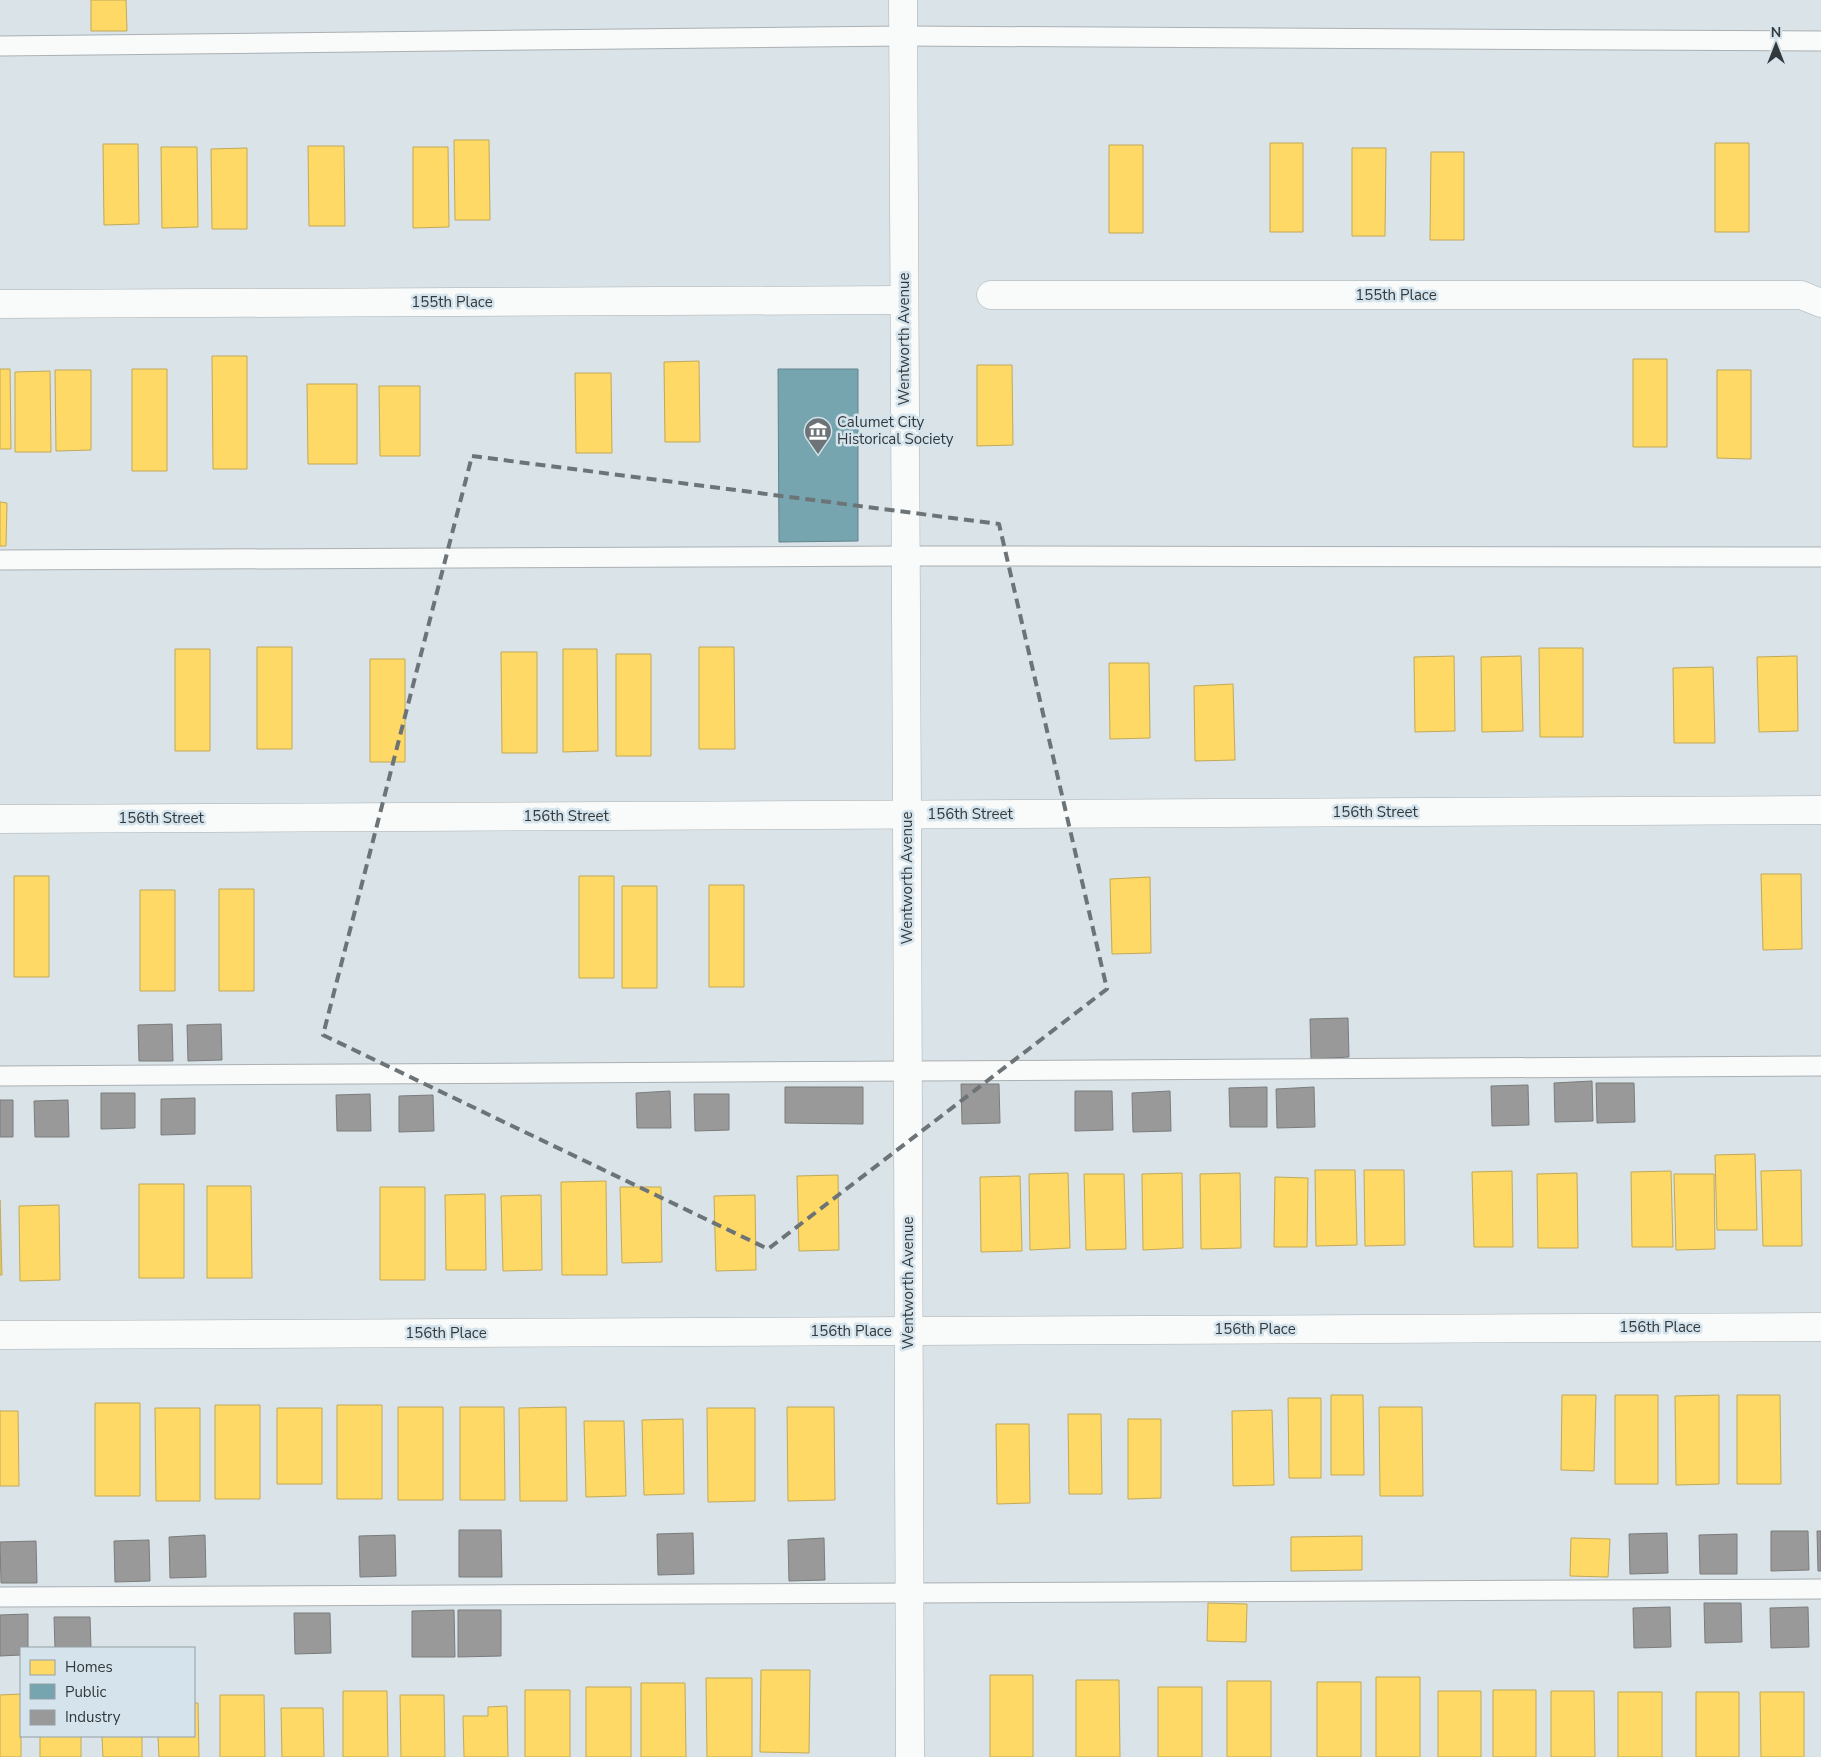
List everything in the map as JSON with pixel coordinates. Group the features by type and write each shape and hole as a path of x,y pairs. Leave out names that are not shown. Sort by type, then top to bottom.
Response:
{"street":[{"name":"Wentworth Avenue","path":"903,0 910,1757"},
{"name":"155th Place","path":"991,295 1815,294"},
{"name":"155th Place","path":"0,304 904,300"},
{"name":"156th Street","path":"0,819 1821,810"},
{"name":"156th Place","path":"0,1335 1821,1327"}],"lane":[{"path":"0,46 903,36 1821,41"},
{"path":"0,560 906,556 1821,557"},
{"path":"0,1076 1821,1066"},
{"path":"0,1597 1821,1589"}],"highlighted area":[{"path":"472,456 999,524 1107,989 768,1249 323,1035"}],"building: Homes":[{"path":"91,0 126,0 127,31 91,31"},
{"path":"454,140 489,140 490,220 455,220"},
{"path":"1270,143 1303,143 1303,232 1270,232"},
{"path":"1715,143 1749,143 1749,232 1715,232"},
{"path":"103,144 138,144 139,224 104,225"},
{"path":"1109,145 1143,145 1143,233 1109,233"},
{"path":"308,146 344,146 345,226 309,226"},
{"path":"161,147 197,147 198,227 162,228"},
{"path":"413,147 448,147 449,227 413,228"},
{"path":"247,148 247,229 212,229 211,149"},
{"path":"1352,148 1386,148 1385,236 1352,236"},
{"path":"1431,152 1464,152 1464,240 1430,240"},
{"path":"212,356 247,356 247,469 213,469"},
{"path":"1633,359 1667,359 1667,447 1633,447"},
{"path":"699,361 700,442 665,442 664,362"},
{"path":"977,365 1012,365 1013,445 977,446"},
{"path":"0,369 10,369 11,449 0,449"},
{"path":"132,369 167,369 167,471 132,471"},
{"path":"55,370 91,370 91,450 56,451"},
{"path":"1717,370 1751,370 1751,459 1717,458"},
{"path":"50,371 51,452 15,452 15,372"},
{"path":"575,373 611,373 612,453 576,453"},
{"path":"307,384 357,384 357,464 308,464"},
{"path":"379,386 420,386 420,456 380,456"},
{"path":"0,502 7,503 6,546 0,546"},
{"path":"257,647 292,647 292,749 257,749"},
{"path":"699,647 734,647 735,749 699,749"},
{"path":"1539,648 1583,648 1583,737 1540,737"},
{"path":"175,649 210,649 210,751 175,751"},
{"path":"563,649 597,649 598,751 563,752"},
{"path":"501,652 537,652 537,753 502,753"},
{"path":"616,654 651,654 651,756 616,756"},
{"path":"1454,656 1455,731 1415,732 1414,657"},
{"path":"1521,656 1523,731 1482,732 1481,657"},
{"path":"1797,656 1798,731 1759,732 1757,657"},
{"path":"370,659 405,659 405,762 370,762"},
{"path":"1109,663 1149,663 1150,738 1110,739"},
{"path":"1713,667 1715,743 1674,743 1673,668"},
{"path":"1233,684 1235,760 1195,761 1194,686"},
{"path":"1761,874 1801,874 1802,949 1763,950"},
{"path":"14,876 49,876 49,977 14,977"},
{"path":"579,876 614,876 614,978 579,978"},
{"path":"1150,877 1151,953 1112,954 1110,879"},
{"path":"709,885 744,885 744,987 709,987"},
{"path":"622,886 657,886 657,988 622,988"},
{"path":"219,889 254,889 254,991 219,991"},
{"path":"140,890 175,890 175,991 140,991"},
{"path":"1755,1154 1757,1230 1717,1230 1715,1155"},
{"path":"1315,1170 1355,1170 1357,1245 1316,1246"},
{"path":"1364,1170 1404,1170 1405,1245 1365,1246"},
{"path":"1801,1170 1802,1246 1763,1246 1761,1171"},
{"path":"1512,1171 1513,1247 1474,1247 1472,1172"},
{"path":"1671,1171 1673,1247 1632,1247 1631,1172"},
{"path":"1068,1173 1070,1248 1030,1250 1029,1174"},
{"path":"1182,1173 1183,1248 1143,1250 1142,1174"},
{"path":"1240,1173 1241,1248 1201,1249 1200,1174"},
{"path":"1577,1173 1578,1248 1538,1248 1537,1174"},
{"path":"1084,1174 1124,1174 1126,1249 1086,1250"},
{"path":"1674,1174 1714,1174 1715,1249 1676,1250"},
{"path":"838,1175 839,1250 799,1251 797,1176"},
{"path":"1020,1176 1022,1251 981,1252 980,1177"},
{"path":"1275,1177 1308,1178 1307,1247 1274,1247"},
{"path":"606,1181 607,1275 562,1275 561,1182"},
{"path":"139,1184 184,1184 184,1278 139,1278"},
{"path":"207,1186 251,1186 252,1278 207,1278"},
{"path":"380,1187 425,1187 425,1280 380,1280"},
{"path":"620,1187 661,1187 662,1262 622,1263"},
{"path":"485,1194 486,1270 446,1270 445,1195"},
{"path":"541,1195 542,1270 503,1271 501,1196"},
{"path":"755,1195 756,1270 716,1271 714,1196"},
{"path":"0,1200 2,1275 0,1275"},
{"path":"59,1205 60,1280 20,1281 19,1206"},
{"path":"1331,1395 1363,1395 1364,1475 1331,1475"},
{"path":"1562,1395 1596,1395 1594,1471 1561,1470"},
{"path":"1615,1395 1658,1395 1658,1484 1615,1484"},
{"path":"1719,1395 1719,1484 1676,1485 1675,1396"},
{"path":"1737,1395 1780,1395 1781,1484 1737,1484"},
{"path":"1288,1398 1321,1398 1321,1478 1289,1478"},
{"path":"95,1403 140,1403 140,1496 95,1496"},
{"path":"215,1405 260,1405 260,1499 215,1499"},
{"path":"337,1405 382,1405 382,1499 337,1499"},
{"path":"398,1407 443,1407 443,1500 398,1500"},
{"path":"460,1407 504,1407 505,1500 460,1500"},
{"path":"566,1407 567,1501 520,1501 519,1408"},
{"path":"787,1407 834,1407 835,1500 788,1501"},
{"path":"1379,1407 1422,1407 1423,1496 1380,1496"},
{"path":"155,1408 200,1408 200,1501 156,1501"},
{"path":"277,1408 322,1408 322,1484 277,1484"},
{"path":"707,1408 755,1408 755,1501 708,1502"},
{"path":"1272,1410 1274,1485 1233,1486 1232,1411"},
{"path":"0,1411 18,1411 19,1486 0,1486"},
{"path":"1068,1414 1101,1414 1102,1494 1069,1494"},
{"path":"683,1419 684,1494 644,1495 642,1420"},
{"path":"1128,1419 1161,1419 1161,1498 1128,1499"},
{"path":"584,1421 624,1421 626,1496 586,1497"},
{"path":"996,1424 1029,1424 1030,1503 997,1504"},
{"path":"1362,1536 1362,1570 1291,1571 1291,1537"},
{"path":"1571,1538 1610,1539 1608,1577 1570,1576"},
{"path":"1208,1603 1247,1604 1246,1642 1207,1641"},
{"path":"761,1670 810,1670 809,1753 760,1752"},
{"path":"990,1675 1033,1675 1033,1757 990,1757"},
{"path":"1376,1677 1420,1677 1420,1757 1376,1757"},
{"path":"706,1678 752,1678 752,1757 707,1757"},
{"path":"1076,1680 1119,1680 1120,1757 1076,1757"},
{"path":"1227,1681 1271,1681 1271,1757 1227,1757"},
{"path":"1317,1682 1361,1682 1361,1757 1317,1757"},
{"path":"641,1683 685,1683 686,1757 641,1757"},
{"path":"586,1687 631,1687 631,1757 586,1757"},
{"path":"1158,1687 1202,1687 1202,1757 1158,1757"},
{"path":"525,1690 570,1690 570,1757 525,1757"},
{"path":"1493,1690 1536,1690 1536,1757 1493,1757"},
{"path":"343,1691 387,1691 388,1757 343,1757"},
{"path":"1438,1691 1481,1691 1481,1757 1438,1757"},
{"path":"1551,1691 1594,1691 1595,1757 1551,1757"},
{"path":"1618,1692 1662,1692 1662,1757 1618,1757"},
{"path":"1696,1692 1739,1692 1739,1757 1696,1757"},
{"path":"1760,1692 1804,1692 1804,1757 1761,1757"},
{"path":"20,1694 21,1757 0,1757 0,1695"},
{"path":"220,1695 264,1695 265,1757 220,1757"},
{"path":"400,1695 444,1695 445,1757 401,1757"},
{"path":"195,1703 198,1703 199,1757 159,1757 158,1737 195,1737"},
{"path":"507,1706 508,1757 464,1757 463,1716 488,1716 488,1707"},
{"path":"281,1708 323,1708 324,1757 282,1757"},
{"path":"40,1737 81,1737 81,1757 40,1757"},
{"path":"102,1737 142,1737 142,1757 103,1757"}],"building: Public":[{"name":"Calumet City Historical Society","path":"778,369 858,369 858,541 779,542"}],"building: Industry":[{"path":"1348,1018 1349,1057 1311,1059 1310,1019"},
{"path":"172,1024 173,1061 139,1061 138,1025"},
{"path":"221,1024 222,1060 188,1061 187,1025"},
{"path":"1592,1081 1593,1121 1555,1122 1554,1083"},
{"path":"1596,1083 1634,1083 1635,1122 1597,1123"},
{"path":"961,1084 999,1084 1000,1123 962,1124"},
{"path":"1528,1085 1529,1125 1492,1126 1491,1086"},
{"path":"785,1087 863,1087 863,1124 785,1123"},
{"path":"1267,1087 1267,1127 1230,1127 1229,1088"},
{"path":"1314,1087 1315,1127 1277,1128 1276,1089"},
{"path":"670,1091 671,1128 637,1128 636,1093"},
{"path":"1075,1091 1112,1091 1113,1130 1075,1131"},
{"path":"1170,1091 1171,1131 1133,1132 1132,1093"},
{"path":"101,1093 135,1093 135,1128 101,1129"},
{"path":"370,1094 371,1131 337,1131 336,1095"},
{"path":"694,1094 729,1094 729,1130 695,1131"},
{"path":"433,1095 434,1131 399,1132 399,1096"},
{"path":"195,1098 195,1134 161,1135 161,1099"},
{"path":"0,1100 13,1100 13,1137 0,1137"},
{"path":"68,1100 69,1137 35,1137 34,1101"},
{"path":"459,1530 501,1530 502,1577 459,1577"},
{"path":"1771,1531 1808,1531 1809,1570 1771,1571"},
{"path":"1817,1531 1821,1531 1821,1571 1818,1571"},
{"path":"693,1533 694,1574 658,1575 657,1534"},
{"path":"1667,1533 1668,1573 1630,1574 1629,1534"},
{"path":"1737,1534 1737,1574 1700,1574 1699,1535"},
{"path":"205,1535 206,1577 170,1578 169,1537"},
{"path":"395,1535 396,1576 360,1577 359,1536"},
{"path":"824,1538 825,1580 789,1581 788,1540"},
{"path":"149,1540 150,1581 115,1582 114,1541"},
{"path":"36,1541 37,1583 1,1583 0,1542"},
{"path":"1704,1603 1741,1603 1742,1642 1705,1643"},
{"path":"1670,1607 1671,1647 1634,1648 1633,1608"},
{"path":"1808,1607 1809,1647 1771,1648 1770,1608"},
{"path":"454,1610 455,1657 412,1657 412,1611"},
{"path":"458,1610 501,1610 501,1656 458,1657"},
{"path":"294,1613 330,1613 331,1653 295,1654"},
{"path":"28,1614 28,1647 20,1647 20,1655 0,1656 0,1615"},
{"path":"54,1617 90,1617 91,1647 55,1647"}],"place":[{"name":"Calumet City Historical Society","path":"818,455"}]}
